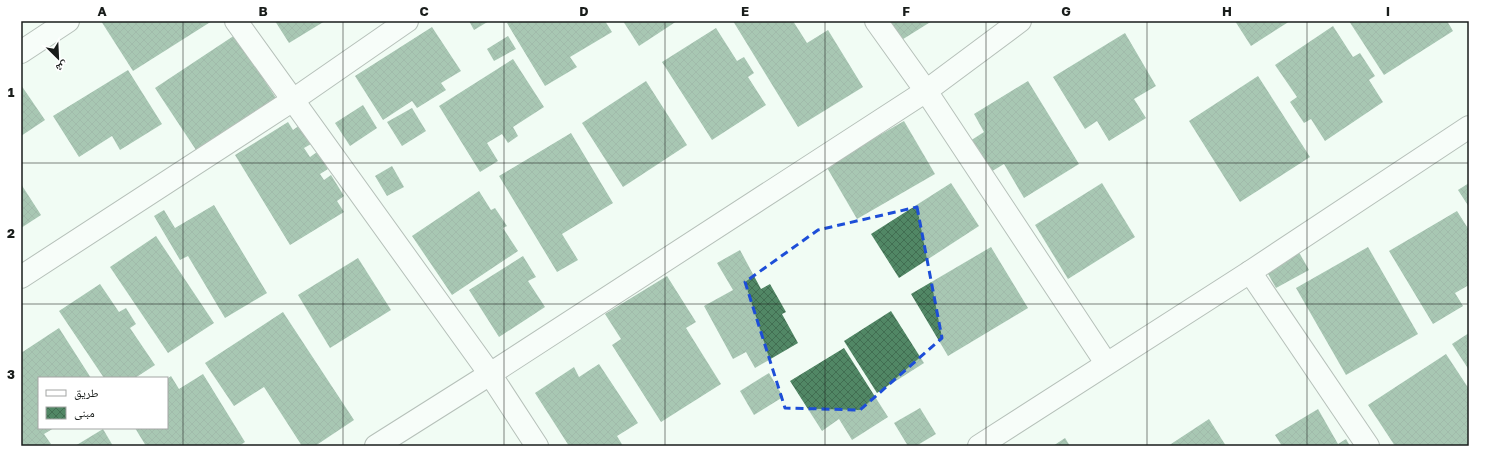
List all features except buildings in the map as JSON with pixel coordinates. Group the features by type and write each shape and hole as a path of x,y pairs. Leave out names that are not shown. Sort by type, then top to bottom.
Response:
{"street":[{"path":"21,52 46,27 68,21"},
{"path":"236,21 490,374 537,446"},
{"path":"21,277 293,100 407,21"},
{"path":"876,21 926,91 1106,364"},
{"path":"376,446 490,374 926,91 1020,21"},
{"path":"979,446 1250,272 1469,127"},
{"path":"1250,272 1368,446"}],"highlighted area":[{"path":"917,207 942,338 860,410 785,408 745,282 818,230"}]}
